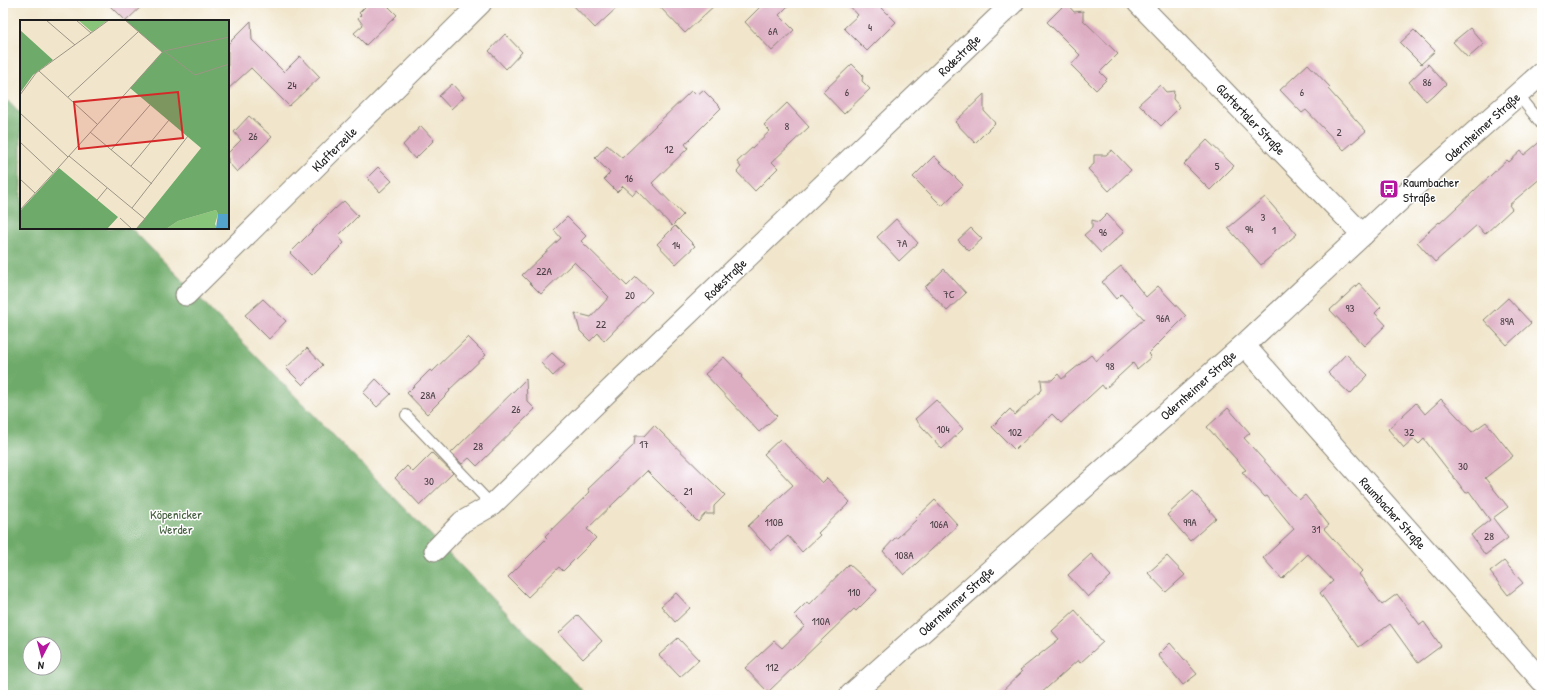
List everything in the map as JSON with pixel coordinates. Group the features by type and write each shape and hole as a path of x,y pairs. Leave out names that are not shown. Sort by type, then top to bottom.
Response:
{"street":[{"name":"Klafterzeile","path":"186,295 481,3"},
{"name":"Rodestraße","path":"435,550 462,522 492,505 669,332 1013,3"},
{"name":"Glottertaler Straße","path":"1138,3 1363,236"},
{"name":"Odernheimer Straße","path":"851,695 1244,345 1363,236 1419,182 1542,73"},
{"name":"Raumbacher Straße","path":"1244,345 1542,682"}],"lane":[{"path":"1518,95 1542,125"},
{"path":"406,415 492,505"}],"green space":[{"name":"Köpenicker Werder","path":"3,96 20,114 20,229 132,229 587,695 3,695"}],"building":[{"path":"107,3 145,3 127,20 124,20"},
{"path":"369,3 385,3 397,15 366,45 354,33 363,25 358,18 361,15 359,13"},
{"path":"571,3 622,3 595,28"},
{"path":"656,3 717,3 685,33"},
{"path":"764,3 791,3 779,15 794,30 772,51 745,22"},
{"path":"847,3 877,3 896,22 867,51 844,28 858,15"},
{"path":"1066,3 1074,12 1083,11 1083,20 1118,54 1100,72 1107,79 1096,90 1071,65 1080,55 1047,22"},
{"path":"251,21 252,40 284,72 300,56 320,77 289,106 251,68 229,88 229,43"},
{"path":"1470,28 1484,44 1468,58 1453,42"},
{"path":"1414,30 1435,51 1421,64 1400,43"},
{"path":"505,34 522,52 506,69 489,51"},
{"path":"852,64 863,75 862,81 870,89 844,114 823,92"},
{"path":"1308,64 1330,87 1328,89 1366,131 1344,150 1306,110 1302,113 1280,90"},
{"path":"1428,64 1446,84 1434,96 1433,95 1426,101 1409,82"},
{"path":"452,84 464,97 451,109 439,96"},
{"path":"1160,85 1166,92 1174,91 1173,99 1180,107 1161,126 1139,104"},
{"path":"692,90 697,95 703,90 721,108 685,144 688,148 652,183 683,215 672,226 637,190 633,195 623,186 617,192 604,179 610,173 595,158 607,145 622,158"},
{"path":"984,94 984,111 995,123 975,143 955,122"},
{"path":"787,103 809,127 772,162 778,168 755,191 737,172 741,167 737,162 770,131 764,125"},
{"path":"249,116 272,137 237,172 229,163 229,152 241,140 234,132"},
{"path":"421,126 434,140 415,159 403,145"},
{"path":"1207,140 1234,166 1210,190 1184,164"},
{"path":"1542,140 1542,177 1509,205 1512,209 1485,234 1477,225 1435,262 1417,242 1439,222 1440,223 1507,160 1509,162 1521,151 1524,155"},
{"path":"1112,150 1131,170 1109,191 1088,169 1094,164 1094,155 1106,155"},
{"path":"934,156 963,185 942,206 913,177"},
{"path":"378,167 392,181 380,192 367,178"},
{"path":"1265,197 1297,234 1261,265 1228,228"},
{"path":"344,201 358,216 338,236 344,243 312,275 290,253 335,208"},
{"path":"1107,214 1124,232 1101,253 1084,235 1092,228 1092,220 1099,222"},
{"path":"567,217 586,236 581,241 627,286 636,277 652,292 604,341 598,333 590,341 580,331 575,313 591,317 609,297 574,262 541,294 522,275 561,238 554,230"},
{"path":"896,219 918,243 899,261 877,237"},
{"path":"675,226 695,246 676,264 657,244"},
{"path":"971,228 982,239 969,251 958,240"},
{"path":"1121,266 1146,297 1158,286 1186,316 1148,354 1151,357 1137,369 1133,363 1105,389 1102,385 1061,423 1052,414 1015,450 992,427 1010,409 1015,415 1042,390 1041,380 1052,380 1058,374 1062,379 1091,355 1096,361 1144,319 1121,294 1116,299 1102,282"},
{"path":"944,269 966,293 947,311 925,287"},
{"path":"1359,283 1381,307 1375,313 1386,325 1364,346 1330,310"},
{"path":"1508,298 1531,323 1507,345 1484,320"},
{"path":"263,299 286,321 269,339 245,315"},
{"path":"468,337 486,355 449,390 450,391 427,414 407,393 430,370 432,372"},
{"path":"307,348 323,365 303,385 286,368"},
{"path":"552,353 565,365 553,376 541,363"},
{"path":"1346,354 1368,375 1350,394 1328,373"},
{"path":"724,357 777,416 759,432 705,374"},
{"path":"376,379 391,394 377,407 363,393"},
{"path":"526,379 527,401 535,409 477,466 469,458 462,464 451,453"},
{"path":"1441,399 1472,432 1486,422 1513,456 1485,478 1508,507 1493,518 1508,538 1485,555 1471,535 1490,520 1469,491 1466,493 1424,439 1419,444 1414,439 1404,448 1388,429 1416,403 1425,414"},
{"path":"936,400 963,429 942,449 915,419"},
{"path":"1228,408 1250,433 1244,438 1299,500 1305,495 1329,525 1324,529 1362,571 1359,574 1382,605 1397,594 1420,625 1424,622 1441,646 1418,663 1390,624 1359,647 1320,593 1333,581 1308,554 1282,579 1263,558 1294,529 1267,496 1265,497 1242,472 1246,470 1207,427"},
{"path":"654,425 725,495 714,506 714,514 705,514 698,522 647,471 587,529 596,538 563,571 559,567 528,597 508,577 547,538 545,536 590,492 588,489 634,445 635,436 644,436"},
{"path":"780,439 822,483 827,478 850,502 818,533 820,535 802,552 788,536 771,551 748,526 793,485 764,454"},
{"path":"432,453 453,473 420,505 395,478 407,466 413,472"},
{"path":"1193,491 1216,518 1190,541 1167,515"},
{"path":"935,500 958,525 904,575 883,551"},
{"path":"1091,554 1111,576 1088,597 1068,575"},
{"path":"1167,556 1185,575 1166,592 1148,573"},
{"path":"1504,561 1523,583 1508,595 1490,572"},
{"path":"849,564 877,590 856,611 854,609 768,692 745,668 774,641 782,648 805,626 794,615 807,602 809,605"},
{"path":"676,593 690,608 675,622 661,606"},
{"path":"1075,610 1103,642 1080,663 1078,660 1039,695 998,695 1022,672 1020,670 1059,639 1052,631"},
{"path":"578,615 602,641 583,659 559,633"},
{"path":"678,638 699,660 680,677 659,655"},
{"path":"1170,643 1197,674 1183,685 1158,655"}],"place":[{"name":"Raumbacher Straße","path":"1389,189"}]}
